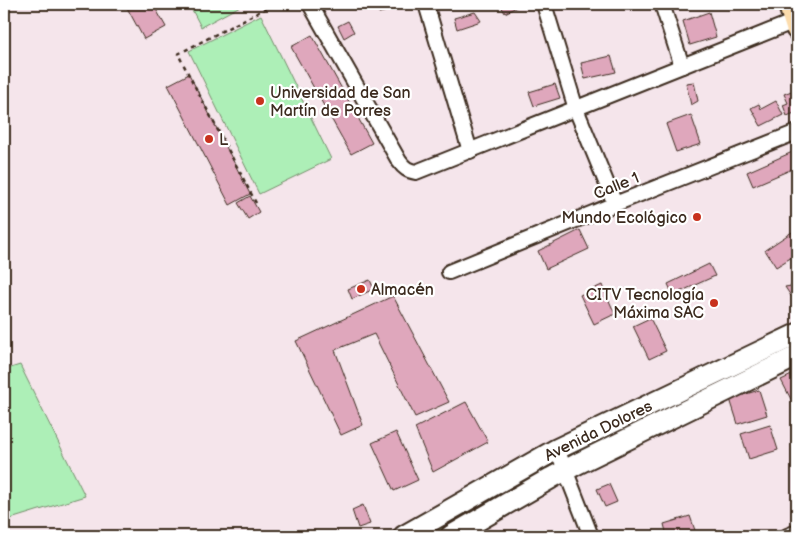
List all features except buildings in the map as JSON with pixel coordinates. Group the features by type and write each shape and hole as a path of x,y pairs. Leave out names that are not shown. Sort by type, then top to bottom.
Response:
{"main road":[{"name":"Avenida Dolores","path":"404,536 557,449 797,334"},
{"name":"Avenida Dolores","path":"451,536 565,470 797,356"}],"street":[{"path":"310,4 403,167 416,172 682,66 794,18"},
{"path":"426,4 470,151"},
{"path":"544,4 576,109 615,204"},
{"path":"662,4 682,66"},
{"name":"Calle 1","path":"449,272 797,132"},
{"path":"557,449 590,536"},
{"path":"786,536 797,532"}],"path":[{"path":"256,203 178,54 274,4"}],"green space":[{"path":"189,4 244,4 201,27"},
{"path":"261,15 331,159 259,194 189,51"},
{"path":"20,365 85,496 4,521 4,370"},
{"path":"536,465 539,475 437,536 417,536"}],"place":[{"name":"Universidad de San Martín de Porres","path":"260,101"},
{"name":"L","path":"209,139"},
{"name":"Mundo Ecológico","path":"697,217"},
{"name":"Almacén","path":"361,289"},
{"name":"CITV Tecnología Máxima SAC","path":"714,303"}]}
